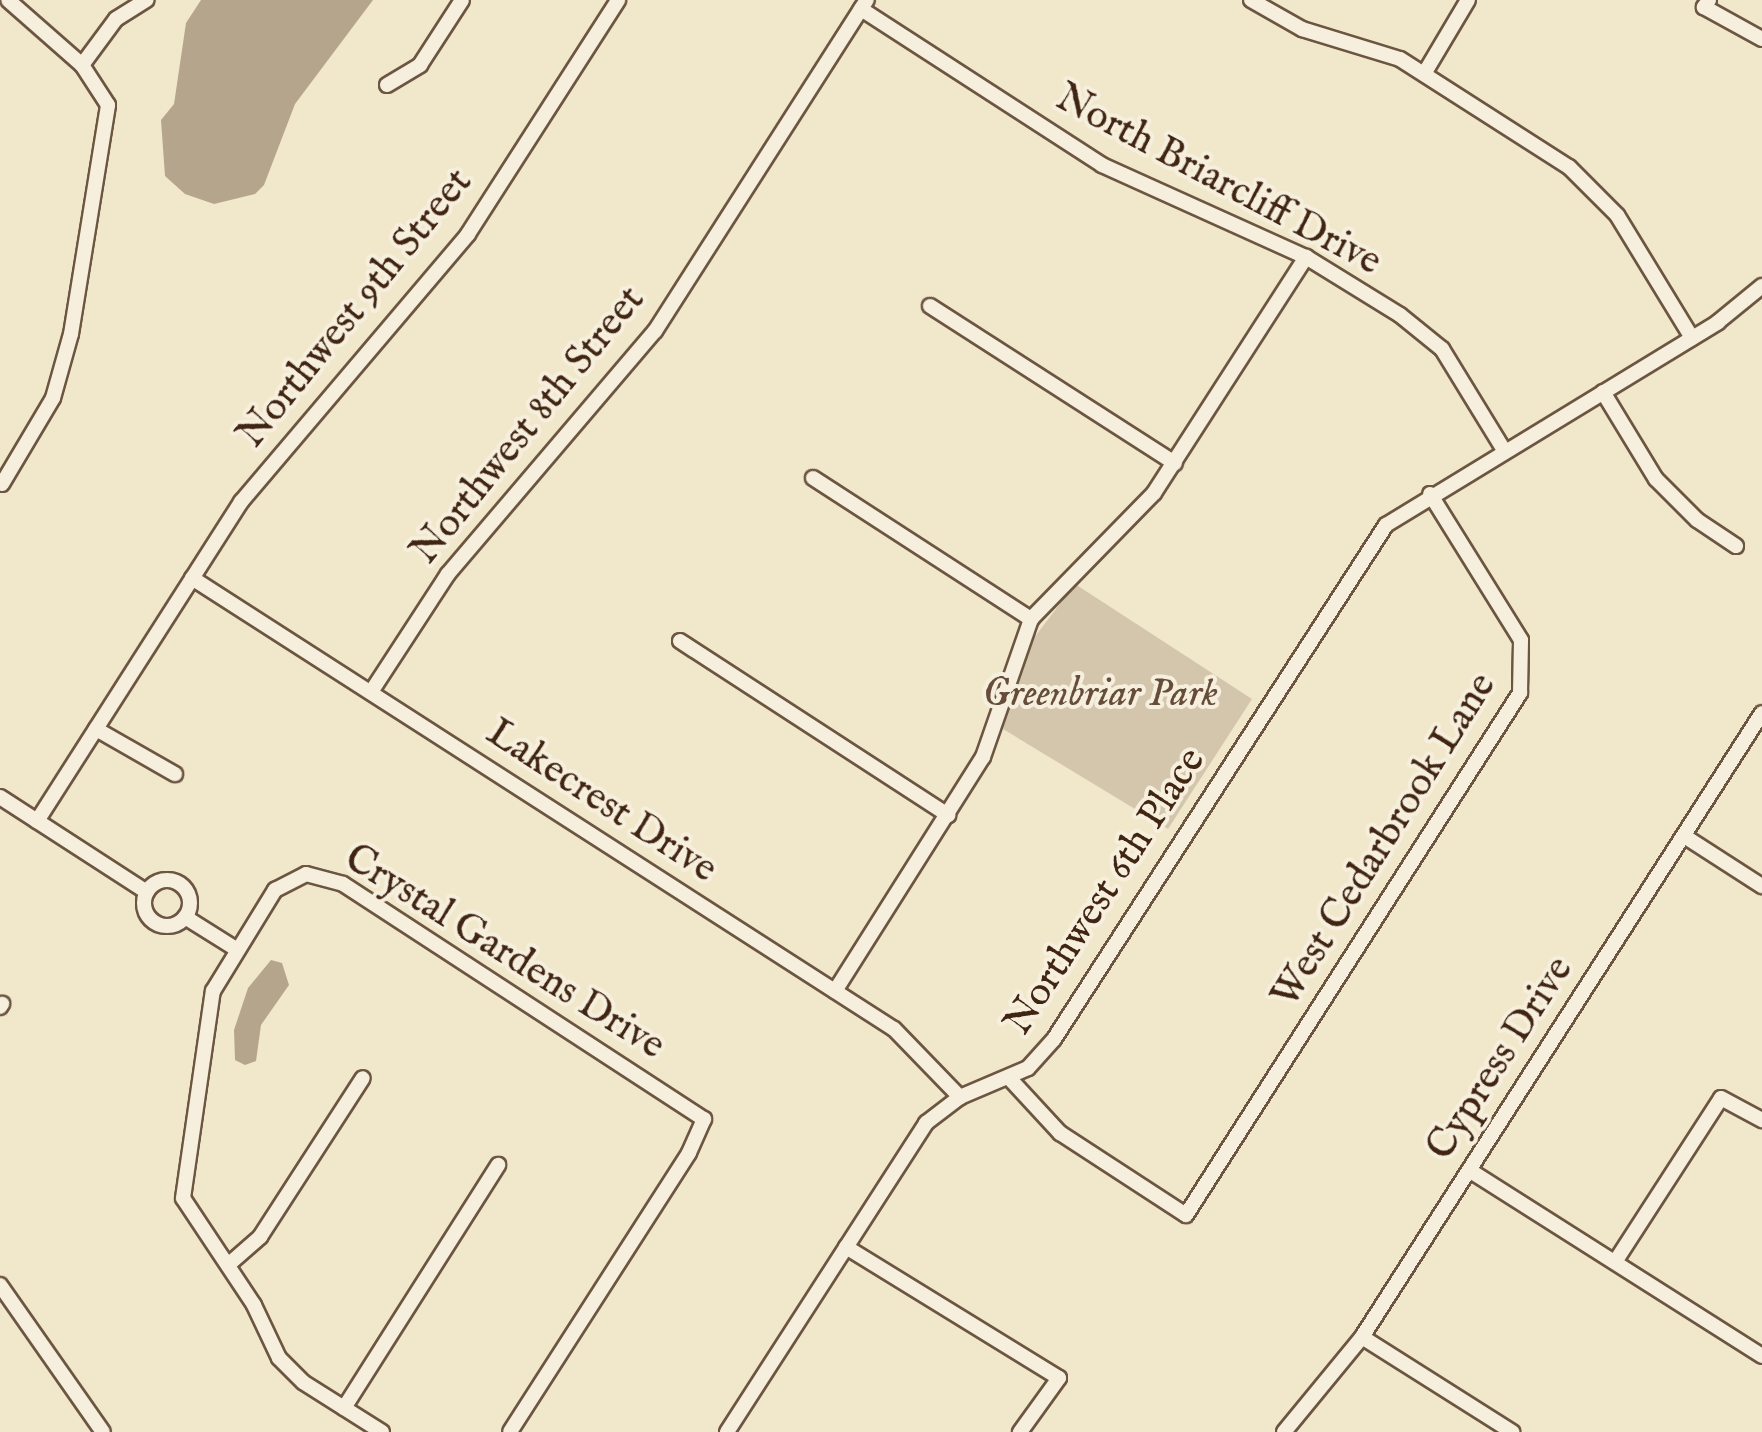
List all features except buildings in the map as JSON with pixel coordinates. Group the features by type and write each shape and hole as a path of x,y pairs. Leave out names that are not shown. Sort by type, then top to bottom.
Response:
{"street":[{"path":"2,484 53,398 71,334 108,105 82,65 8,0"},
{"path":"82,65 116,19 146,0"},
{"path":"386,85 420,66 462,0"},
{"name":"Northwest 9th Street","path":"38,821 192,578 277,456 468,234 618,0"},
{"path":"1251,0 1289,24 1366,44 1424,74 1569,166 1604,197 1692,338"},
{"path":"1424,74 1468,0"},
{"path":"1707,3 1762,39"},
{"name":"North Briarcliff Drive","path":"864,5 1102,164 1306,257 1435,340 1504,450"},
{"name":"Northwest 8th Street","path":"371,692 448,574 647,341 864,5"},
{"path":"835,991 983,757 1031,619 1073,570 1128,525 1175,463 1306,257"},
{"name":"Northwest 6th Place","path":"727,1432 926,1123 960,1096 1010,1079 1054,1038 1374,540 1430,494 1692,338 1762,286"},
{"path":"930,306 1175,463"},
{"path":"1603,392 1656,479 1697,520 1736,546"},
{"path":"813,478 1031,619"},
{"name":"West Cedarbrook Lane","path":"1010,1079 1060,1133 1186,1215 1520,692 1521,640 1430,494"},
{"name":"Lakecrest Drive","path":"192,578 910,1040 960,1096"},
{"path":"680,641 948,814"},
{"name":"Cypress Drive","path":"1284,1432 1362,1337 1762,713"},
{"path":"96,729 175,774"},
{"path":"0,798 147,892"},
{"path":"1684,836 1762,886"},
{"name":"Crystal Gardens Drive","path":"382,1432 279,1358 228,1266 186,1208 183,1177 206,1013 236,949 285,882 306,874 330,878 704,1119 689,1153 510,1432"},
{"path":"147,892 164,880 176,882 188,895 185,916"},
{"path":"147,892 146,910 158,924 185,916 236,949"},
{"path":"228,1266 260,1237 363,1078"},
{"path":"1615,1262 1721,1098 1762,1120"},
{"path":"344,1408 498,1165"},
{"path":"1468,1170 1762,1356"},
{"path":"846,1248 1058,1378 1020,1432"},
{"path":"0,1285 103,1432"},
{"path":"1362,1337 1512,1432"}],"green space":[{"name":"Greenbriar Park","path":"1075,584 1252,699 1168,829 1003,729 1027,647"}],"shaded area":[{"path":"201,0 373,0 295,104 264,185 255,194 214,204 185,194 165,176 161,120 174,104 186,23"},
{"path":"271,960 282,963 289,985 261,1025 256,1061 245,1065 235,1060 234,1030 248,988"}]}
